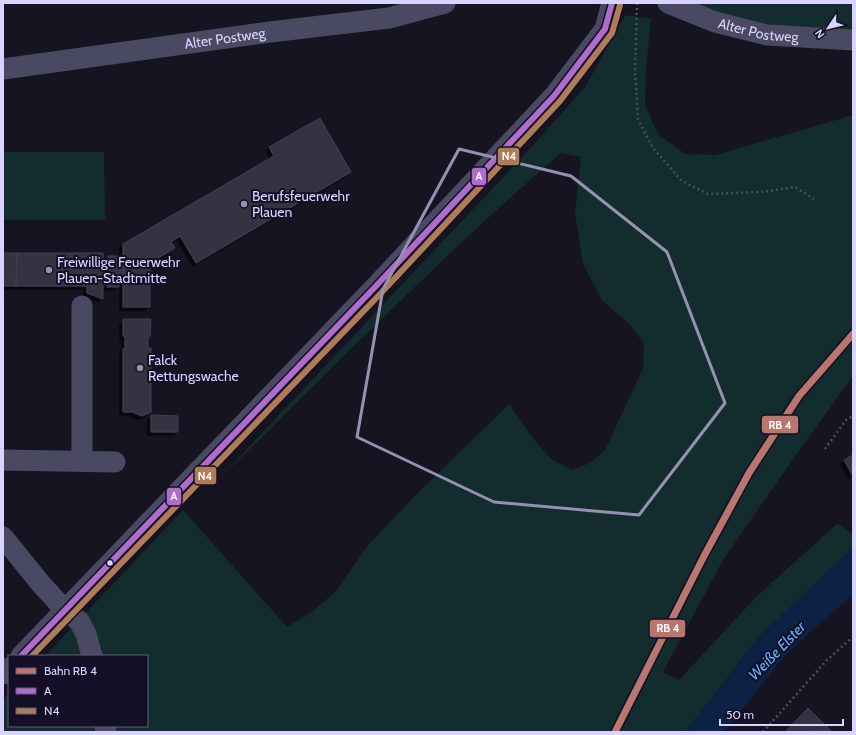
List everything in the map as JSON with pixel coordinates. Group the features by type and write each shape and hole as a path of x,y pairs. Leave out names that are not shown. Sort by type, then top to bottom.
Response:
{"street":[{"name":"Alter Postweg","path":"3,69 262,33 389,18 445,3"},
{"path":"22,655 64,609 376,286 554,96 605,28 612,3"},
{"name":"Alter Postweg","path":"668,3 715,22 767,35 853,40"},
{"path":"82,306 82,461"},
{"path":"3,460 115,462"},
{"path":"3,537 41,584 64,609 79,620 86,634 92,655"}],"path":[{"path":"637,3 635,72 638,119 653,148 682,181 708,194 761,192 796,186 814,199"},
{"path":"825,449 846,420 853,416"},
{"path":"763,732 828,660 853,637"}],"highlighted area":[{"path":"459,149 571,176 667,252 725,403 639,515 494,502 357,437 383,289"}],"green space":[{"path":"681,3 853,3 853,26 849,32 772,26"},
{"path":"625,15 651,19 646,69 645,105 658,134 685,154 715,155 853,115 853,376 723,560 663,672 679,680 757,596 838,523 853,535 853,548 761,635 685,732 3,732 3,700 8,694 8,727 148,727 148,655 46,655 183,510 287,627 312,612 337,590 368,545 414,497 509,404 532,437 551,459 572,470 590,463 605,450 643,368 644,344 630,325 602,300 583,264 575,213 581,157 561,153 471,233 341,358 213,485 526,153 585,87"},
{"path":"3,152 104,152 105,220 3,220"}],"water":[{"name":"Weiße Elster","path":"853,548 853,596 831,613 784,657 724,732 685,732 761,635"}],"building":[{"name":"Berufsfeuerwehr Plauen","path":"320,118 351,172 196,263 180,236 171,242 175,248 150,263 150,307 123,307 123,244 274,156 269,147"},
{"path":"3,253 17,253 16,286 3,286"},
{"path":"17,253 103,253 103,260 108,260 108,256 119,256 119,259 123,259 123,277 119,277 119,287 107,287 107,277 103,277 103,299 87,293 87,286 16,286"},
{"path":"123,319 151,319 148,348 151,348 151,412 142,416 132,412 123,412 123,349 125,348 125,337 123,336"},
{"path":"151,415 178,416 178,432 151,432"},
{"path":"853,455 853,476 844,460"},
{"path":"808,708 831,731 785,732"}],"transit line":[{"name":"A","path":"22,655 376,286 554,96 605,29 612,3"},
{"name":"N4","path":"33,655 382,292 560,101 612,33 620,5"},
{"path":"615,732 704,556 749,473 799,396 853,334"}],"place":[{"name":"Berufsfeuerwehr Plauen","path":"244,204"},
{"name":"Freiwillige Feuerwehr Plauen-Stadtmitte","path":"49,270"},
{"name":"Falck Rettungswache","path":"140,368"}]}
